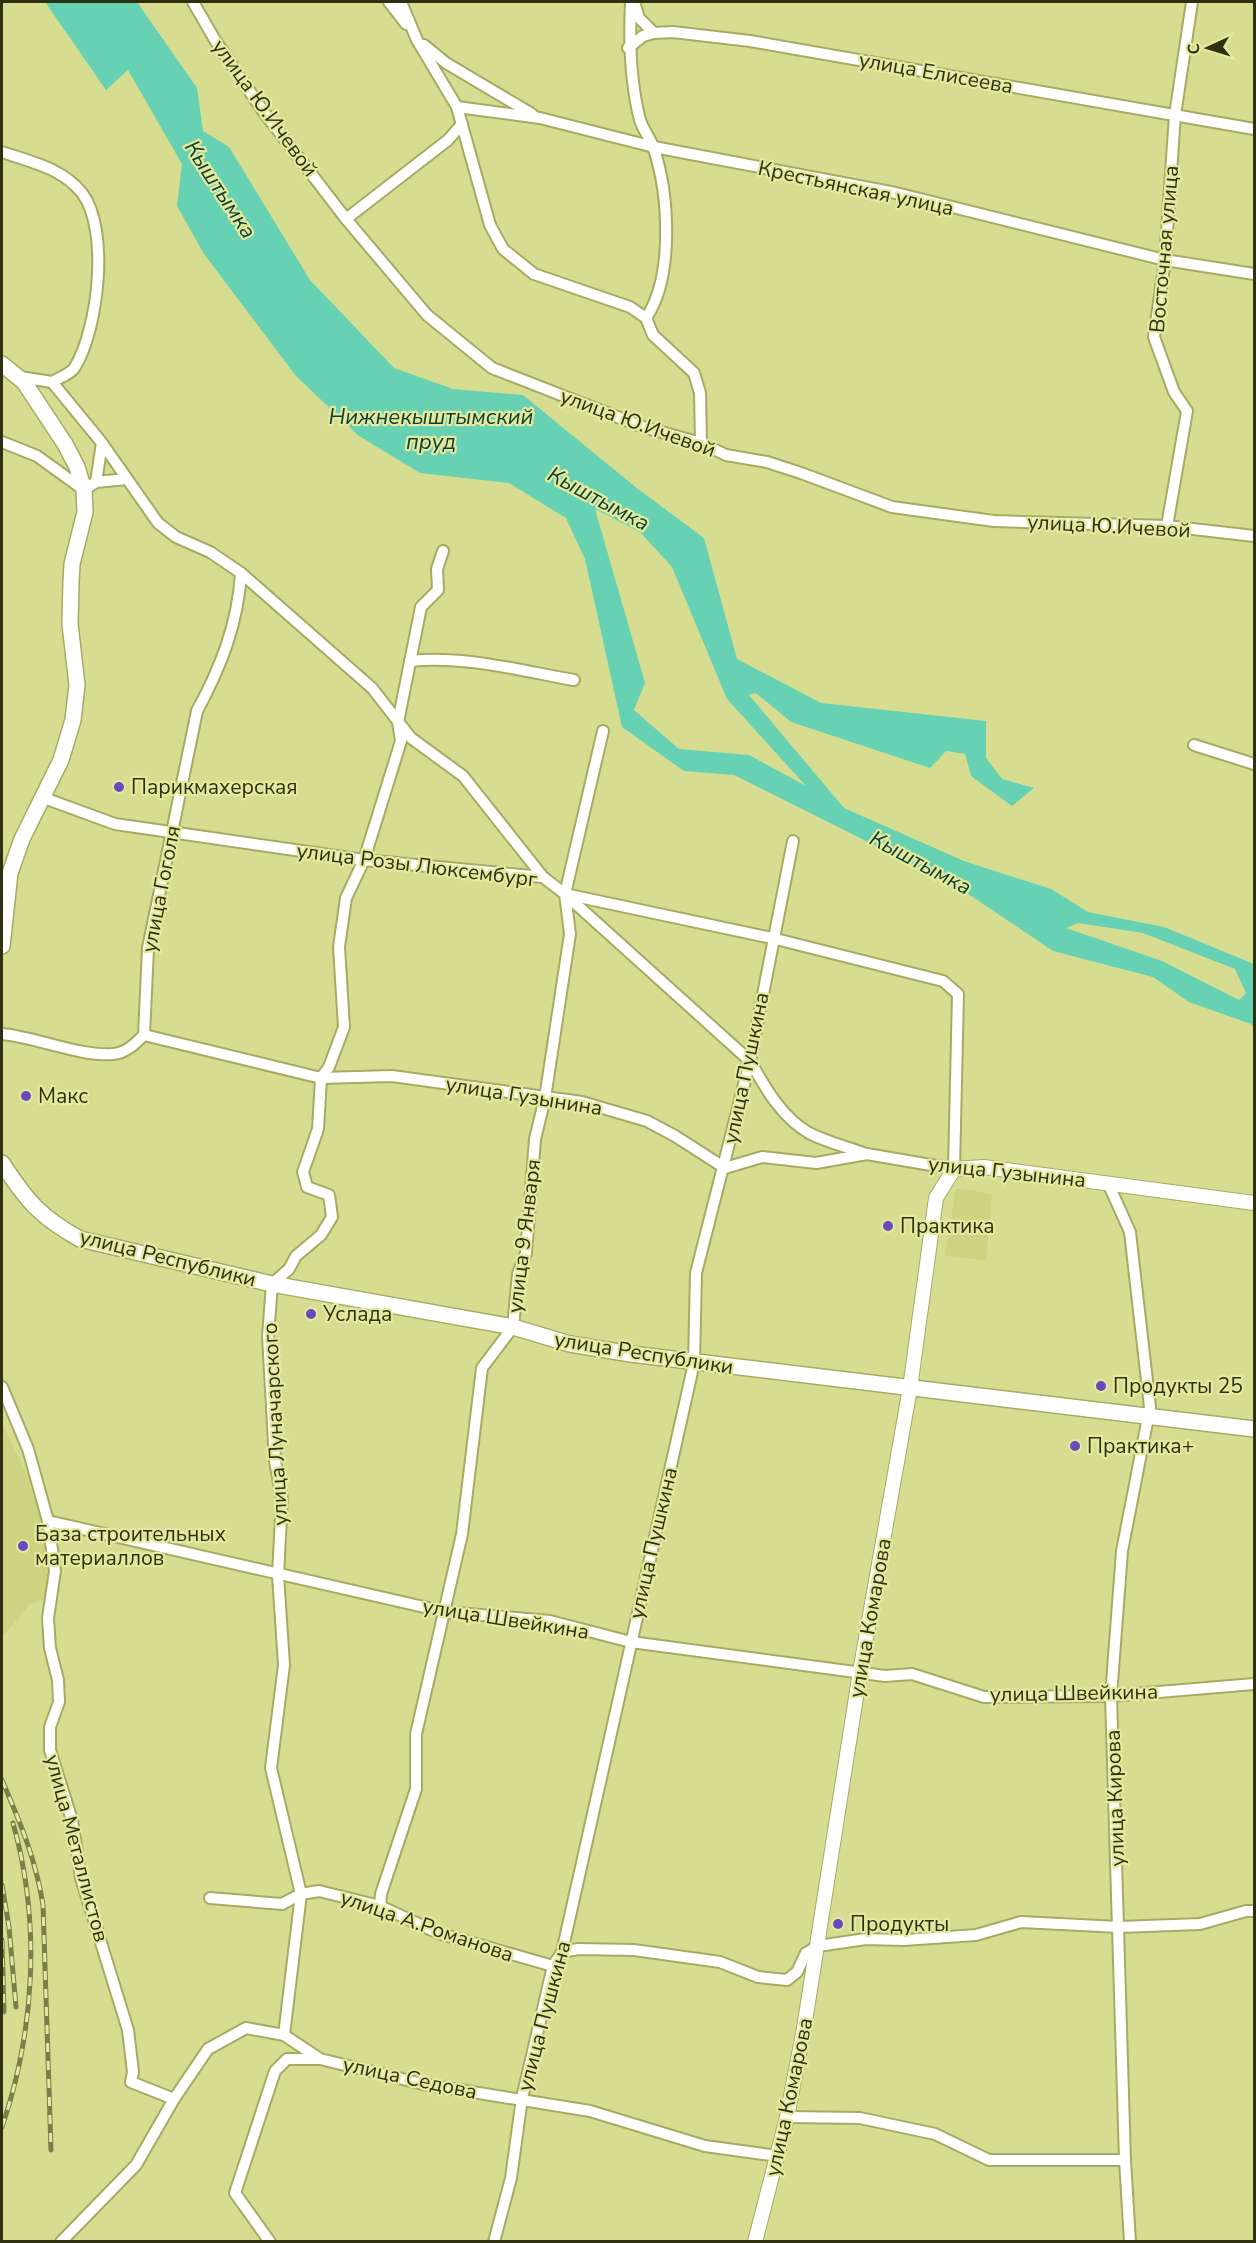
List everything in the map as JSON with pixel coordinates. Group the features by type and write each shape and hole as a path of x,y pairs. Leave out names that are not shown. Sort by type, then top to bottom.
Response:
{"main road":[{"path":"2,364 20,377 36,397 90,486 70,582 70,624 77,698 67,745 44,798 22,839 10,873 2,946"},
{"name":"улица Республики","path":"2,1163 34,1208 55,1225 80,1239 272,1284 513,1327 570,1344 693,1363 1254,1430"}],"street":[{"name":"улица Ю.Ичевой","path":"193,2 215,40 263,111 346,219 427,315 492,369 643,427 701,443 726,455 767,462 892,507 994,521 1167,526 1254,536"},
{"path":"389,2 417,40 457,107 490,225 503,249 534,274 630,307 646,318 653,335 694,373 700,393 701,443"},
{"path":"401,2 417,40 446,63 540,118"},
{"path":"628,48 643,36 654,33 639,18 632,2"},
{"path":"632,2 628,48 640,121 654,147 662,182 664,270 654,307 646,318"},
{"name":"Восточная улица","path":"1167,526 1187,411 1174,392 1154,337 1165,260 1175,115 1192,2"},
{"name":"улица Елисеева","path":"654,33 750,41 1254,129"},
{"name":"Крестьянская улица","path":"457,107 540,118 654,147 896,193 1165,260 1254,274"},
{"path":"346,219 448,140 462,124"},
{"path":"2,152 61,172 82,193 91,208 96,234 98,290 91,329 74,370 52,382 20,377"},
{"path":"52,382 102,443 159,523 176,537 210,552 241,573 372,688 411,738 464,776 543,877"},
{"path":"2,442 37,456 90,486 127,480"},
{"path":"90,486 102,443"},
{"path":"272,1284 290,1269 296,1256 321,1235 332,1217 329,1195 306,1187 303,1172 318,1129 321,1078 329,1067 344,1027 339,947 346,898 364,860 401,741 398,722 410,660 422,607 438,590 437,569 443,550"},
{"name":"улица Гоголя","path":"144,1035 148,948 197,711 216,677 234,625 239,606 241,573"},
{"path":"410,660 426,659 494,665 574,680"},
{"name":"улица 9 Января","path":"380,1906 381,1894 416,1789 416,1734 435,1648 446,1612 462,1533 482,1368 513,1327 518,1275 526,1253 535,1139 545,1098 570,934 565,894 603,731"},
{"path":"1194,745 1254,765"},
{"name":"улица Розы Люксембург","path":"44,798 115,824 364,860 543,877 565,894 772,938 943,981 958,994 954,1169"},
{"name":"улица Пушкина","path":"494,2241 511,2178 522,2098 553,1966 562,1952 693,1363 696,1273 725,1168 750,1061 772,938 793,841"},
{"path":"565,894 750,1061 769,1094 790,1118 810,1133 867,1154"},
{"path":"2,1034 114,1054 132,1048 144,1035"},
{"name":"улица Гузынина","path":"144,1035 321,1078 392,1076 545,1098 582,1101 647,1121 725,1168 762,1157 816,1163 867,1154 954,1169 984,1167 1254,1203"},
{"name":"улица Комарова","path":"755,2241 787,2117 818,1946 860,1672 910,1388 936,1198 954,1169"},
{"name":"улица Кирова","path":"1108,1183 1130,1232 1148,1383 1148,1417 1122,1551 1111,1696 1125,2160 1130,2241"},
{"name":"улица Луначарского","path":"272,1284 268,1336 275,1461 282,1499 278,1575 284,1665 271,1768 301,1894 284,2036"},
{"name":"улица Металлистов","path":"2,1387 28,1449 48,1521 55,1571 48,1618 50,1648 58,1680 59,1702 50,1727 50,1750 72,1820 81,1878 129,2030 133,2072 131,2082 174,2099"},
{"name":"улица Швейкина","path":"48,1521 446,1612 550,1621 631,1642 885,1676 912,1674 984,1697 1111,1696 1254,1684"},
{"name":"улица А.Романова","path":"210,1898 282,1904 301,1894 320,1891 380,1906 438,1933 553,1966"},
{"path":"562,1952 578,1949 645,1952 720,1962 758,1977 787,1980 797,1972 806,1953 818,1946 866,1939 904,1940 976,1935 1021,1922 1119,1927 1200,1924 1250,1911 1254,1919"},
{"name":"улица Седова","path":"61,2241 136,2165 174,2099 207,2049 246,2028 284,2036 320,2059 423,2084 522,2098 590,2111 705,2146 778,2156"},
{"path":"270,2241 235,2193 275,2071 287,2060 320,2059"},
{"path":"787,2117 860,2118 935,2134 989,2160 1125,2160"}],"shaded area":[{"path":"956,1188 992,1194 986,1261 945,1255"},
{"name":"База cтроительных материаллов","path":"2,1423 26,1473 33,1495 39,1500 48,1564 46,1599 30,1604 6,1633 2,1634"}],"water":[{"name":"Нижнекыштымский пруд","path":"45,2 137,2 197,88 203,131 229,147 310,280 394,368 453,389 523,395 638,489 704,538 737,659 821,703 986,721 986,758 1002,779 1034,788 1012,806 971,776 965,754 946,751 930,768 791,722 756,693 749,695 844,808 964,861 1051,889 1088,912 1164,927 1254,964 1254,1028 1251,1024 1189,1002 1153,977 1053,951 958,887 734,775 684,771 622,727 585,559 566,518 509,483 420,473 359,436 296,376 204,254 177,206 182,164 128,70 106,90","holes":["595,509 640,532 672,567 727,699 806,786 749,755 679,749 634,710 645,683","1078,923 1143,933 1235,969 1246,993 1239,1000 1162,961 1066,928"]}],"railway":[{"path":"2,1780 32,1857 43,1905 51,2150"},
{"path":"2,2127 22,2052 30,1976 31,1937 28,1899 13,1823"},
{"path":"2,1885 9,1927 16,2007"},
{"path":"2,1940 4,2012"}],"place":[{"name":"Парикмахерская","path":"119,787"},
{"name":"Макс","path":"26,1096"},
{"name":"Практика","path":"888,1226"},
{"name":"Услада","path":"311,1314"},
{"name":"Продукты 25","path":"1101,1386"},
{"name":"Практика+","path":"1075,1446"},
{"name":"База cтроительных материаллов","path":"23,1546"},
{"name":"Продукты","path":"838,1924"}],"water label":[{"name":"Кыштымка","path":"221,189"},
{"name":"Кыштымка","path":"599,498"},
{"name":"Кыштымка","path":"921,862"}]}
